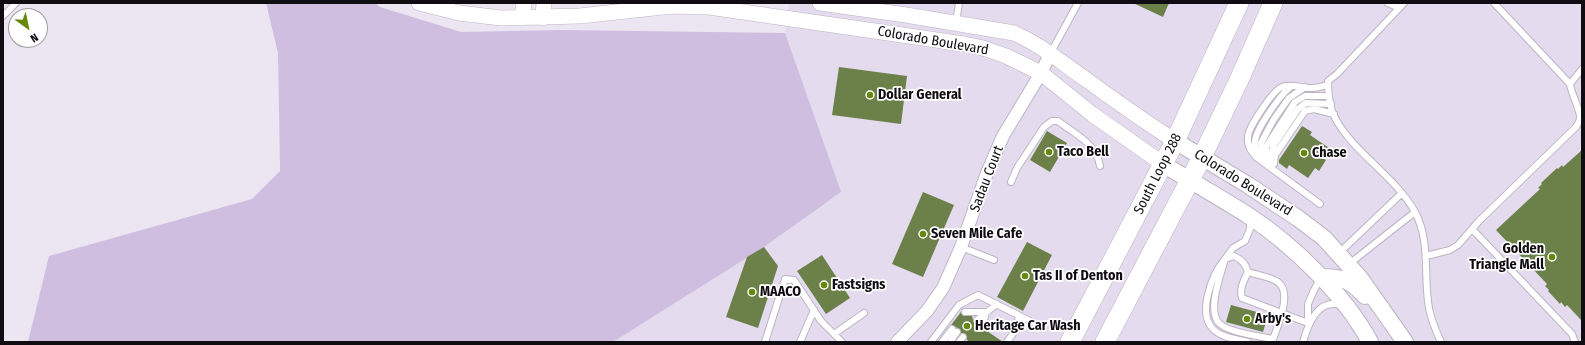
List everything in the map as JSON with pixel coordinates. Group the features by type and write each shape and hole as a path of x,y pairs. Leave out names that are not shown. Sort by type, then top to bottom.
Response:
{"highway":[{"name":"South Loop 288","path":"1070,342 1175,141 1239,3"},
{"path":"1105,342 1202,157 1239,80 1273,3"}],"main road":[{"name":"Colorado Boulevard","path":"1175,141 1248,185 1299,219 1324,238 1369,290 1405,342"},
{"name":"Colorado Boulevard","path":"1163,164 1250,216 1294,250 1321,277 1346,307 1370,342"},
{"path":"1321,277 1336,277 1356,285 1369,300 1399,342"}],"street":[{"name":"Colorado Boulevard","path":"420,3 458,13 502,18 523,10 543,10 580,16 672,6 767,9 964,44 1006,56 1042,73 1092,114 1163,164"},
{"name":"Colorado Boulevard","path":"820,3 1014,33 1028,39 1136,116 1175,141"},
{"name":"Sadau Court","path":"897,342 927,311 943,288 961,247 987,173 1003,136 1042,73 1050,54"}],"lane":[{"path":"3,16 16,3"},
{"path":"956,23 959,3"},
{"path":"1050,54 1078,3"},
{"path":"1388,3 1399,8"},
{"path":"1404,3 1337,74 1328,80 1328,96 1340,127 1402,193 1415,212 1424,240 1428,302 1431,318 1440,342"},
{"path":"1426,256 1450,250 1458,245 1473,230 1479,221 1576,127 1580,118 1578,108 1571,93 1570,84 1494,3"},
{"path":"1570,84 1582,69"},
{"path":"1320,204 1250,150 1248,135 1277,90 1282,87 1293,86 1314,88 1328,85"},
{"path":"1269,165 1262,150 1263,138 1285,103 1294,93 1305,88"},
{"path":"1269,165 1266,147 1294,102 1304,96 1328,96"},
{"path":"1269,165 1271,151 1298,109 1306,103 1330,104"},
{"path":"1269,165 1274,165 1275,155 1305,111 1314,109 1334,114"},
{"path":"1011,182 1017,168 1044,127 1052,121 1058,121 1092,146 1099,158 1100,166"},
{"path":"1343,259 1402,193"},
{"path":"1343,259 1415,212"},
{"path":"1248,342 1227,337 1213,329 1206,315 1206,300 1217,269 1233,248 1245,241 1250,229 1250,216"},
{"path":"1473,230 1572,334 1575,342"},
{"path":"961,247 994,260"},
{"path":"1225,259 1234,256 1246,264 1248,272 1242,285 1240,294 1242,298 1308,323"},
{"path":"1225,259 1214,302 1214,315 1219,323 1230,329 1272,341 1285,295 1282,287 1277,281 1248,272"},
{"path":"1308,323 1308,304 1321,277"},
{"path":"765,342 785,279 794,280 821,321 842,342"},
{"path":"931,342 959,305 978,295 1038,325"},
{"path":"1302,342 1308,323 1314,314 1323,307 1335,303 1346,307"},
{"path":"977,320 997,304"},
{"path":"800,342 814,310"},
{"path":"967,313 986,312"},
{"path":"982,324 986,312"},
{"path":"834,334 864,313"},
{"path":"1007,342 1019,325 1018,315"},
{"path":"942,342 954,331 950,342"}],"shaded area":[{"path":"266,3 375,3 380,7 461,32 563,30 785,33 841,192 764,247 613,342 28,342 49,256 252,199 280,171 278,53"},
{"path":"789,3 1582,3 1582,342 613,342 764,247 840,192 785,33"}],"building":[{"path":"1133,3 1169,3 1163,17"},
{"name":"Dollar General","path":"839,67 907,76 901,124 832,115"},
{"name":"Chase","path":"1302,126 1312,132 1310,135 1329,148 1322,158 1326,160 1319,171 1315,168 1308,178 1289,165 1287,169 1279,163 1279,160"},
{"name":"Taco Bell","path":"1047,131 1067,143 1050,172 1030,160"},
{"name":"Golden Triangle Mall","path":"1582,150 1582,321 1567,305 1565,307 1561,302 1560,304 1548,291 1549,290 1545,286 1547,284 1496,230 1540,189 1538,188 1542,184 1541,183 1557,168 1558,169 1562,165 1563,167"},
{"name":"Seven Mile Cafe","path":"923,192 954,205 923,277 892,264"},
{"name":"Tas II of Denton","path":"1027,242 1052,255 1023,311 997,297"},
{"name":"MAACO","path":"764,247 778,266 758,328 726,317 747,257"},
{"name":"Fastsigns","path":"822,255 850,298 826,314 797,271"},
{"name":"Arby's","path":"1231,305 1268,315 1263,332 1226,322"},
{"name":"Heritage Car Wash","path":"961,312 963,316 972,316 974,323 979,324 982,328 986,327 989,329 987,331 1003,342 970,342 967,340 966,334 961,333 960,329 951,325"}],"place":[{"name":"Dollar General","path":"870,95"},
{"name":"Taco Bell","path":"1049,152"},
{"name":"Chase","path":"1304,153"},
{"name":"Seven Mile Cafe","path":"923,234"},
{"name":"Golden Triangle Mall","path":"1552,257"},
{"name":"Tas II of Denton","path":"1025,276"},
{"name":"Fastsigns","path":"824,285"},
{"name":"MAACO","path":"752,292"},
{"name":"Arby's","path":"1247,319"},
{"name":"Heritage Car Wash","path":"967,326"}]}
